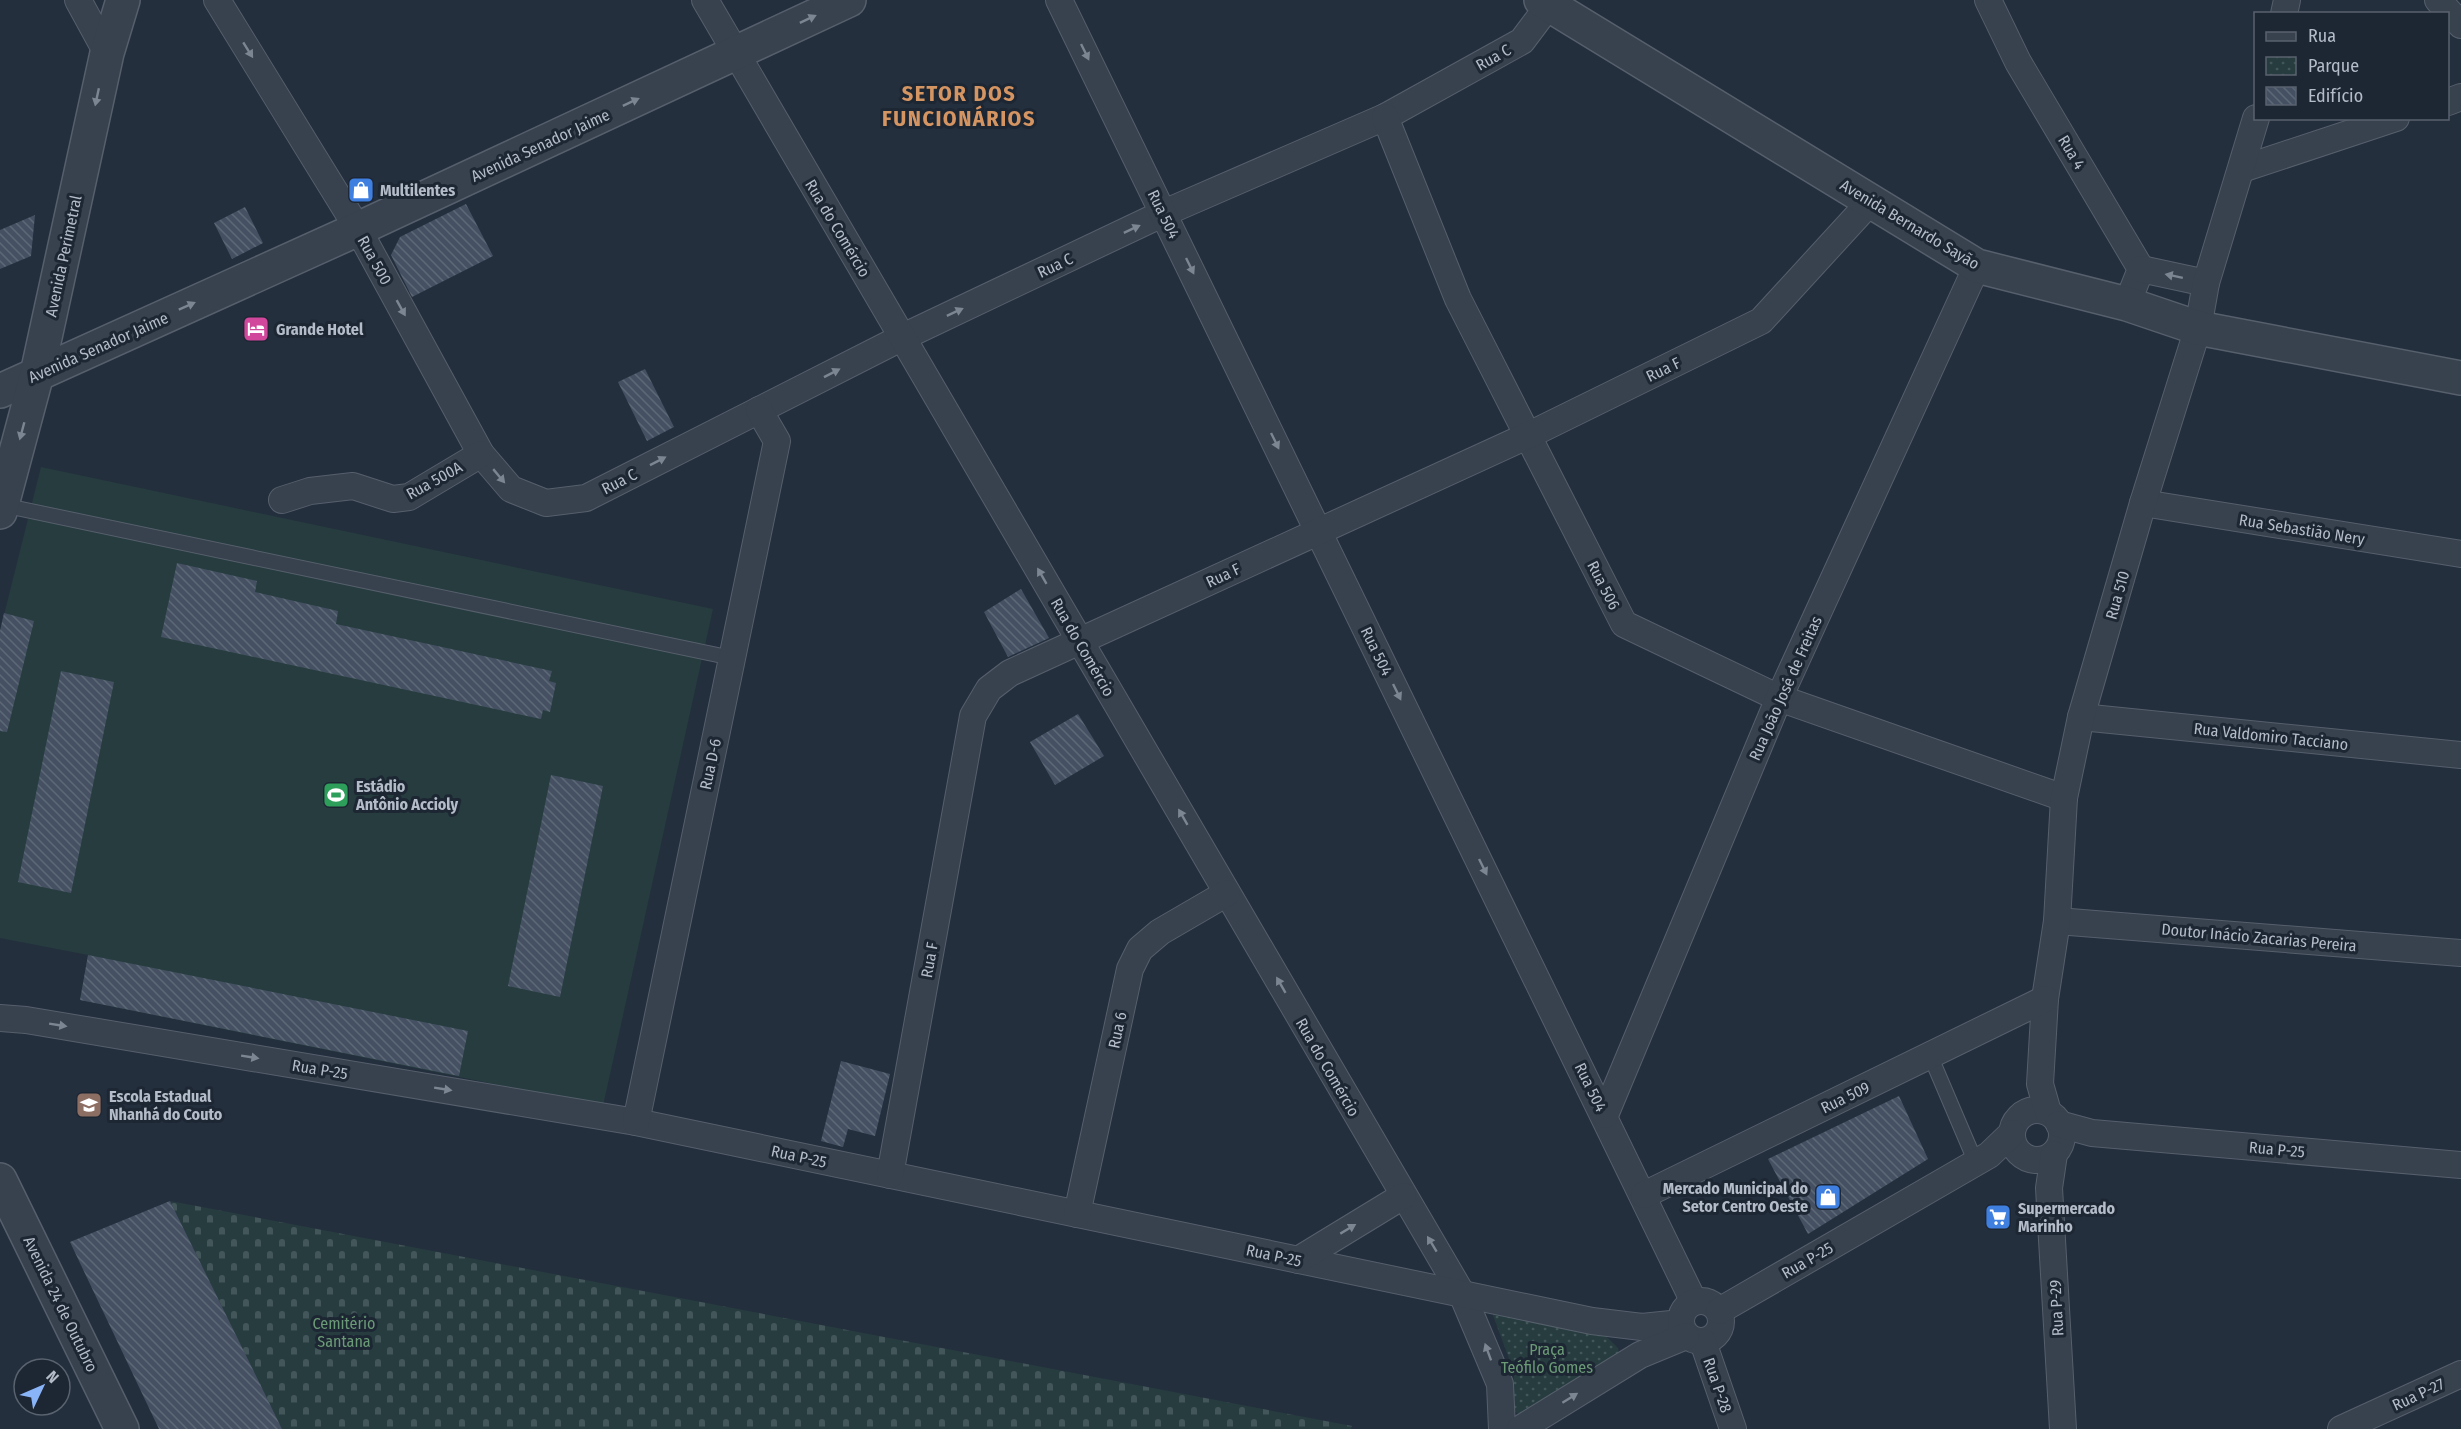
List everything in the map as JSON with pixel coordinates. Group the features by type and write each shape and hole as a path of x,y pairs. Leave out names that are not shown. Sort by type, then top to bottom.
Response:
{"street":[{"path":"78,0 107,53"},
{"name":"Avenida Perimetral","path":"1,509 37,374 107,53 123,0"},
{"name":"Rua 500","path":"217,0 358,229 481,454 511,489 546,503"},
{"name":"Rua do Comércio","path":"705,0 1462,1294 1500,1384 1502,1429"},
{"name":"Avenida Senador Jaime","path":"0,391 358,229 849,0"},
{"name":"Rua 504","path":"1059,0 1644,1195 1691,1326"},
{"name":"Rua 4","path":"1988,0 2018,63 2141,269"},
{"path":"2438,0 2461,25"},
{"name":"Rua C","path":"546,503 586,498 903,337 1164,213 1385,117 1522,41 1545,3"},
{"name":"Avenida Bernardo Sayão","path":"1545,3 1977,266 2127,304 2198,328 2461,378"},
{"name":"Rua 506","path":"1385,117 1458,299 1624,624 1779,698 2064,798"},
{"name":"Rua 510","path":"2050,1129 2040,1084 2045,999 2057,921 2064,798 2081,717 2143,503 2198,328 2206,283 2255,120"},
{"path":"2242,169 2390,120"},
{"name":"Rua F","path":"890,1175 973,716 989,689 1010,673 1079,640 1527,436 1761,321 1871,201"},
{"name":"Rua João José de Freitas","path":"1605,1115 1779,698 1977,266"},
{"path":"2127,304 2141,269 2206,283"},
{"name":"Rua D-6","path":"636,1122 777,441 759,410"},
{"name":"Rua 500A","path":"282,500 310,491 353,486 393,499 409,497 481,454"},
{"name":"Rua Sebastião Nery","path":"2143,503 2461,554"},
{"name":"Rua Valdomiro Tacciano","path":"2081,717 2461,755"},
{"name":"Rua 6","path":"1077,1214 1130,969 1140,949 1160,932 1227,893"},
{"name":"Doutor Inácio Zacarias Pereira","path":"2057,921 2461,953"},
{"name":"Rua 509","path":"1644,1195 2045,999"},
{"name":"Rua P-25","path":"0,1018 27,1020 636,1122 1592,1321 1642,1327 1691,1326"},
{"name":"Rua P-25","path":"1719,1311 1982,1159 2020,1148 2018,1118 2050,1129 2461,1161"},
{"path":"2020,1148 2039,1160 2050,1129"},
{"name":"Rua P-29","path":"2050,1129 2049,1188 2063,1429"},
{"path":"2020,1148 2049,1188"},
{"name":"Avenida 24 de Outubro","path":"0,1180 122,1429"},
{"path":"1298,1260 1403,1196"},
{"path":"1520,1429 1691,1326 1711,1304 1719,1311 1720,1328 1714,1338 1691,1326"},
{"name":"Rua P-25","path":"1592,1321 1640,1355"},
{"name":"Rua P-28","path":"1691,1326 1733,1429"},
{"name":"Rua P-27","path":"2341,1429 2461,1374"}],"lane":[{"path":"1,509 732,658"},
{"path":"1930,1055 1982,1159"}],"green space":[{"name":"Estádio Antônio Accioly","path":"41,467 713,609 603,1106 80,1000 88,955 0,938 0,631"},
{"name":"Cemitério Santana","path":"170,1201 1352,1426 1351,1429 282,1429"},
{"name":"Praça Teófilo Gomes","path":"1491,1310 1605,1335 1618,1348 1620,1359 1522,1417 1514,1411 1514,1372"}],"building":[{"path":"466,204 493,256 412,297 391,255 400,237"},
{"path":"245,207 263,243 232,259 214,223"},
{"path":"35,215 31,256 0,269 0,230"},
{"path":"645,369 674,427 647,441 618,382"},
{"path":"177,563 257,581 255,592 338,611 336,624 552,671 549,681 556,683 550,712 543,710 541,719 161,637"},
{"path":"1021,589 1049,638 1008,657 984,612"},
{"path":"4,613 34,621 7,732 0,731 0,631"},
{"path":"61,671 114,682 71,893 18,882"},
{"path":"1078,714 1104,756 1055,785 1030,742"},
{"path":"551,775 603,786 560,997 508,986"},
{"path":"88,955 468,1031 459,1076 80,1000"},
{"path":"841,1061 890,1074 875,1136 848,1129 843,1147 821,1141"},
{"name":"Mercado Municipal do Setor Centro Oeste","path":"1899,1096 1928,1159 1808,1234 1768,1159"},
{"path":"170,1201 282,1429 159,1429 70,1242"}],"place":[{"name":"Multilentes","path":"361,190"},
{"name":"Grande Hotel","path":"256,329"},
{"name":"Estádio Antônio Accioly","path":"336,795"},
{"name":"Escola Estadual Nhanhá do Couto","path":"89,1105"},
{"name":"Mercado Municipal do Setor Centro Oeste","path":"1828,1197"},
{"name":"Supermercado Marinho","path":"1998,1217"}],"district":[{"name":"SETOR DOS FUNCIONÁRIOS","path":"959,106"}]}
